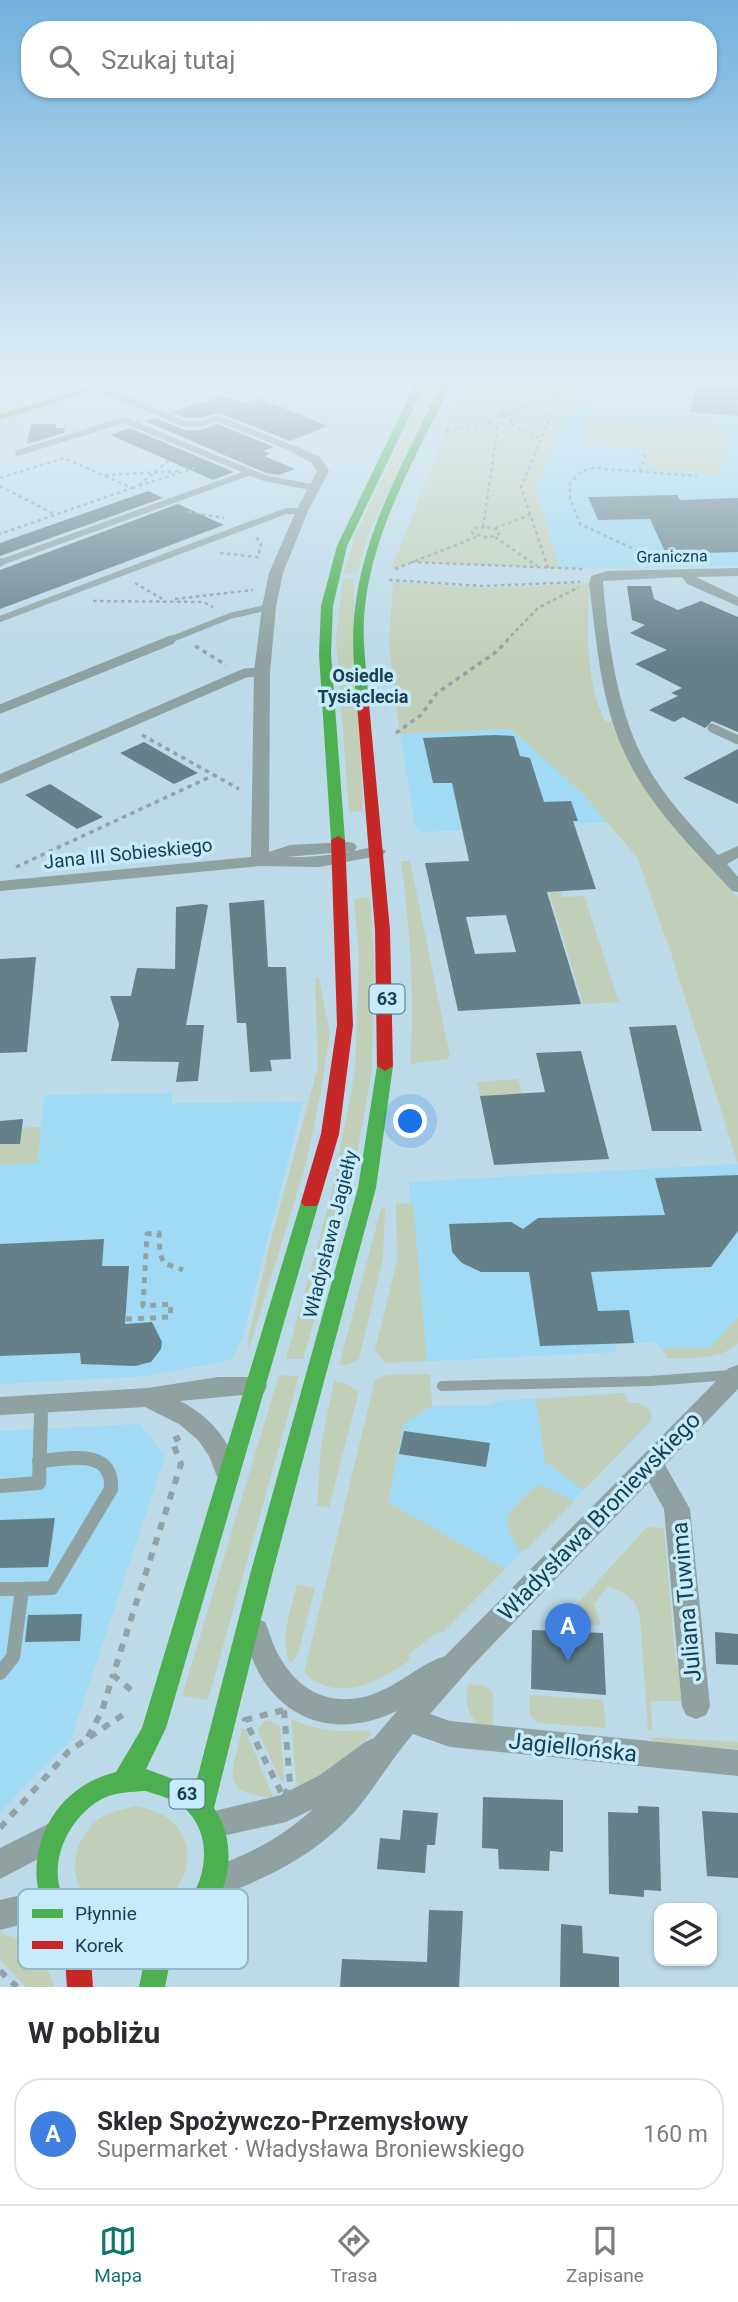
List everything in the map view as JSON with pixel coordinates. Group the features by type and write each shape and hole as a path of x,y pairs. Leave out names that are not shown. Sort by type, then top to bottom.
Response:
{"main road":[{"name":"Władysława Jagiełły","path":"124,1781 145,1749 154,1728 330,1134 345,1025 325,630 330,589 342,545 376,475"},
{"name":"Władysława Jagiełły","path":"207,1815 250,1618 356,1231 376,1136 384,1080 387,1006 384,930 359,653 361,595 366,568 405,475"},
{"name":"63","path":"47,1889 45,1858 52,1835 65,1816 82,1800 102,1788 124,1781 146,1780 167,1784 186,1793 207,1815 219,1862 216,1882 212,1889"},
{"path":"79,1969 80,1987"},
{"path":"152,1987 155,1969"}],"street":[{"path":"260,861 262,672 269,607 276,573 302,511 322,475"},
{"name":"Graniczna","path":"716,863 634,758 618,710 596,579 607,575 738,572"},
{"path":"686,574 692,581 738,602"},
{"name":"Jana III Sobieskiego","path":"0,887 260,861 297,864 338,854 377,851"},
{"path":"738,851 716,863 738,887"},
{"name":"Władysława Broniewskiego","path":"216,1882 250,1870 300,1841 349,1796 461,1658 737,1374"},
{"path":"0,1406 148,1397 218,1386 255,1386"},
{"path":"148,1397 191,1418 208,1432 217,1444 228,1476"},
{"name":"Juliana Tuwima","path":"648,1465 658,1474 677,1508 696,1706"},
{"name":"Władysława Broniewskiego","path":"250,1618 267,1662 290,1692 314,1707 341,1713 367,1711 403,1694 461,1658"},
{"name":"Władysława Broniewskiego","path":"207,1815 286,1808 330,1785 400,1730"},
{"name":"Jagiellońska","path":"400,1730 738,1763"},
{"path":"0,1864 52,1835"},
{"path":"0,1915 18,1911"}],"lane":[{"path":"1,562 244,475"},
{"path":"258,475 281,483 316,488"},
{"path":"0,619 286,511 302,511"},
{"path":"0,709 177,636 230,616 269,607"},
{"path":"0,779 242,674 262,672"},
{"path":"712,728 738,740"},
{"path":"442,1386 651,1381 737,1374"},
{"path":"0,1486 39,1483 41,1405"},
{"path":"0,1589 52,1588 111,1489 113,1481 109,1469 94,1458 39,1461"},
{"path":"0,1673 13,1657 22,1589"}],"path":[{"path":"103,475 108,475"},
{"path":"103,475 132,488"},
{"path":"137,486 151,475"},
{"path":"0,534 173,475"},
{"path":"483,527 491,475"},
{"path":"526,475 521,487 548,568"},
{"path":"578,475 571,481 568,495 580,524 655,559"},
{"path":"675,475 697,477"},
{"path":"0,486 55,515"},
{"path":"156,507 240,520 244,527"},
{"path":"476,537 471,531 483,527 495,528 530,515"},
{"path":"495,528 499,534 495,537"},
{"path":"395,569 476,537 495,537 539,567"},
{"path":"411,562 591,569"},
{"path":"119,574 166,601 190,596 260,590"},
{"path":"389,580 484,586 588,582 538,608 496,652 438,693 421,715 396,733"},
{"path":"47,601 203,602 230,616"},
{"path":"177,636 242,674"},
{"path":"125,725 239,789"},
{"path":"13,868 212,776"},
{"path":"126,1319 170,1317 171,1304 144,1306 147,1234 159,1233 160,1259 164,1265 183,1270"},
{"path":"88,1738 102,1712 181,1464 172,1441 183,1435"},
{"path":"113,1675 134,1694"},
{"path":"0,1828 69,1751 130,1709"},
{"path":"284,1710 290,1784 284,1798 245,1720 284,1710"},
{"path":"0,1971 17,1987"}],"shaded area":[{"path":"542,475 738,475 738,566 559,568 536,488"},
{"path":"511,729 582,793 608,822 421,832 415,825 400,734"},
{"path":"172,1093 172,1103 303,1102 242,1340 230,1360 147,1376 0,1384 0,1144 20,1144 22,1128 41,1127 44,1095"},
{"path":"738,1164 738,1317 711,1347 662,1349 655,1342 634,1343 615,1344 616,1352 415,1362 409,1182"},
{"path":"625,1393 628,1403 639,1403 649,1409 653,1415 650,1423 505,1569 388,1502 404,1422 432,1406 487,1405 498,1401"},
{"path":"140,1424 165,1456 71,1739 0,1812 0,1431"}],"green space":[{"path":"384,475 396,475 368,535 357,573 344,573 356,534"},
{"path":"429,475 542,475 536,488 559,568 411,562 391,569"},
{"path":"343,579 353,579 363,811 349,812 336,638"},
{"path":"393,582 487,588 589,583 588,636 591,671 598,705 605,721 611,722 634,768 666,815 738,897 738,1164 671,953 637,857 582,793 511,729 400,734 389,644"},
{"path":"401,861 410,861 450,1056 447,1059 410,1064 411,962"},
{"path":"560,891 562,897 584,896 619,1002 583,1004 549,892"},
{"path":"370,897 374,958 372,1071 349,1198 303,1359 286,1359 331,1196 355,1071 359,958 354,899"},
{"path":"315,978 319,978 330,1033 321,1091 306,1164 249,1349 248,1340 270,1243 318,1067"},
{"path":"518,1079 522,1094 480,1096 477,1082"},
{"path":"41,1127 37,1163 0,1165 0,1144 20,1144 22,1128"},
{"path":"396,1203 413,1204 427,1361 385,1363 375,1350 397,1261"},
{"path":"385,1208 383,1258 359,1359 348,1365 339,1365 381,1209"},
{"path":"738,1317 738,1343 723,1353 668,1359 662,1349 711,1347"},
{"path":"430,1374 432,1406 404,1423 388,1502 505,1569 443,1632 436,1633 408,1655 410,1660 371,1682 344,1688 330,1687 304,1673 375,1380 386,1375"},
{"path":"279,1375 299,1376 208,1700 182,1696"},
{"path":"334,1381 345,1383 359,1391 329,1507 317,1506 321,1445"},
{"path":"625,1393 628,1403 639,1403 649,1409 652,1419 584,1490 545,1462 536,1399"},
{"path":"541,1485 574,1501 524,1551 519,1551 508,1528 508,1517 529,1492"},
{"path":"647,1527 664,1528 676,1666 682,1667 682,1701 651,1701 652,1730 648,1730 640,1616 632,1600 608,1586 594,1604 601,1625 559,1624"},
{"path":"297,1584 315,1588 298,1654 290,1664 286,1634"},
{"path":"469,1684 486,1686 493,1693 493,1732 485,1729 470,1713 467,1699"},
{"path":"529,1695 603,1700 606,1728 538,1723 530,1715"},
{"path":"291,1719 319,1728 338,1731 368,1730 372,1734 339,1765 297,1793"},
{"path":"269,1720 280,1727 284,1780 282,1783 257,1730 264,1721"},
{"path":"242,1728 245,1729 273,1797 255,1795 236,1785 233,1767"},
{"path":"649,1737 738,1742 738,1749 656,1744"},
{"path":"136,1806 162,1815 179,1829 187,1847 187,1866 175,1889 82,1889 75,1863 80,1843 92,1825 113,1812"},
{"path":"0,1933 18,1940 18,1969 46,1969 54,1987 26,1987 0,1960"}],"building":[{"path":"201,475 227,475 213,480"},
{"path":"148,491 163,498 0,556 0,543"},
{"path":"677,495 680,500 738,498 738,552 666,554 650,519 598,520 588,497"},
{"path":"178,504 224,525 0,609 0,570"},
{"path":"627,586 651,586 654,599 678,610 701,601 738,617 738,732 712,721 705,728 683,717 674,722 649,710 678,696 671,693 682,688 635,664 667,650 630,633 645,625 632,620"},
{"path":"514,736 520,756 530,758 544,802 571,801 578,821 573,821 596,889 547,892 581,1004 458,1011 425,863 469,861 452,783 433,783 423,738","holes":["506,915 516,952 475,954 466,917"]},
{"path":"144,742 198,773 174,784 120,753"},
{"path":"738,749 738,804 683,778"},
{"path":"50,784 103,817 77,829 25,795"},
{"path":"264,900 268,967 286,967 291,1059 270,1060 272,1071 250,1072 246,1023 237,1023 229,903"},
{"path":"208,905 186,1025 204,1025 198,1081 176,1082 179,1062 111,1061 119,1024 110,996 131,996 137,968 175,969 176,907"},
{"path":"36,957 27,1052 0,1053 0,959"},
{"path":"676,1025 702,1131 652,1131 629,1027"},
{"path":"581,1051 609,1159 494,1165 480,1096 545,1092 536,1053"},
{"path":"23,1119 20,1144 0,1144 0,1121"},
{"path":"738,1175 738,1231 711,1267 591,1272 598,1311 629,1310 634,1343 540,1346 529,1272 481,1272 462,1263 452,1252 449,1224 511,1222 523,1229 538,1218 665,1215 655,1178"},
{"path":"104,1239 102,1266 129,1266 125,1324 152,1322 162,1342 161,1349 151,1362 135,1366 81,1364 80,1353 0,1356 0,1244"},
{"path":"404,1431 490,1443 486,1467 399,1454"},
{"path":"55,1518 48,1567 0,1568 0,1520"},
{"path":"82,1614 80,1641 25,1642 28,1615"},
{"path":"532,1630 603,1633 606,1695 531,1689"},
{"path":"715,1632 738,1634 738,1665 716,1664"},
{"path":"483,1797 563,1800 563,1852 550,1851 549,1871 499,1869 498,1849 482,1848"},
{"path":"638,1806 659,1807 661,1891 644,1890 644,1897 609,1894 608,1812 638,1813"},
{"path":"403,1810 438,1813 435,1845 427,1845 425,1873 377,1869 380,1838 400,1840"},
{"path":"702,1811 738,1813 738,1878 707,1876"},
{"path":"429,1910 463,1911 459,1987 340,1987 342,1959 427,1962"},
{"path":"561,1924 582,1926 583,1953 619,1957 619,1987 560,1987"}],"traffic: fast":[{"path":"338,840 325,654 327,606 342,546 376,475"},
{"path":"363,704 359,607 371,551 403,475"},
{"path":"202,1806 262,1571 367,1188 385,1066"},
{"path":"124,1781 145,1749 154,1728 310,1202"},
{"path":"146,1780 186,1795 212,1826 217,1843 217,1861 209,1889"},
{"path":"47,1889 45,1873 51,1840 68,1812 80,1800 106,1786 146,1780"},
{"path":"152,1987 155,1969"}],"traffic: jam":[{"path":"363,704 385,975 385,1066"},
{"path":"310,1202 330,1134 345,1025 338,840"},
{"path":"79,1969 80,1987"}],"place":[{"name":"Sklep Spożywczo-Przemysłowy","path":"568,1661"}],"district":[{"name":"Osiedle Tysiąclecia","path":"363,686"}]}
